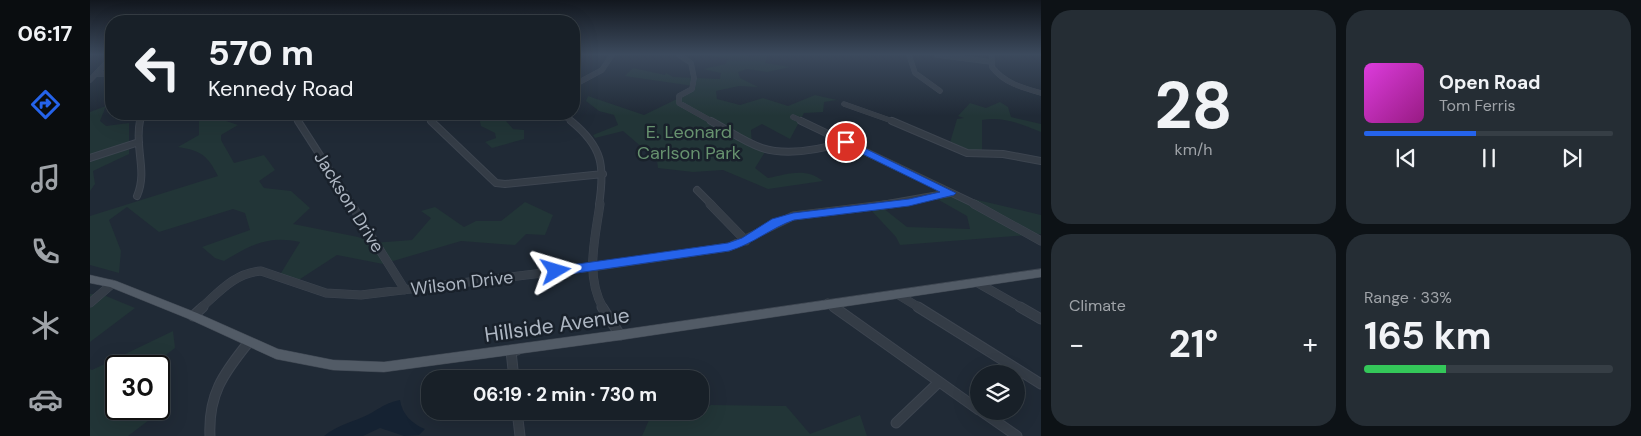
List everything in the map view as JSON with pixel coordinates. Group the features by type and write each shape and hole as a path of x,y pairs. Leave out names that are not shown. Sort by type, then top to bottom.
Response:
{"main road":[{"name":"Hillside Avenue","path":"90,278 112,284 193,316 248,343 292,358 358,366 399,366 1041,273"}],"street":[{"path":"580,82 592,75"},
{"path":"693,75 692,89 679,96 679,103 752,144 783,152 829,147 846,142"},
{"path":"918,75 940,91"},
{"path":"999,75 1041,94"},
{"path":"844,104 897,123 967,153 984,156 1003,154 1041,161"},
{"path":"793,117 1004,219 1041,241"},
{"path":"137,196 142,185 139,142 141,120"},
{"name":"Jackson Drive","path":"298,120 405,290"},
{"path":"430,120 496,183 505,184 603,174"},
{"path":"569,120 593,142 600,155 603,174 592,267 595,290 620,335"},
{"path":"90,158 139,142"},
{"path":"697,190 746,241"},
{"name":"Wilson Drive","path":"193,316 232,280 243,274 256,271 314,290 337,295 361,295 592,267 718,249 746,241 776,222 793,216 909,202 950,193"},
{"path":"978,283 1041,319"},
{"path":"90,303 112,284"},
{"path":"897,294 1041,384"},
{"path":"828,304 970,403"},
{"path":"210,436 208,414 214,391 227,368 248,343"},
{"path":"513,370 511,351 524,349"},
{"path":"896,423 939,382"},
{"path":"518,420 520,436"},
{"path":"994,420 1016,436"}],"green space":[{"name":"E. Leonard Carlson Park","path":"626,75 670,75 720,79 721,75 739,75 740,78 758,87 739,86 716,91 717,99 740,105 763,98 788,106 815,95 837,100 824,102 823,112 804,113 790,139 762,124 751,130 752,145 765,152 755,168 768,178 803,173 810,174 823,181 768,189 723,170 693,172 658,168 657,160 623,131 595,138 593,135 618,125 614,115 599,111 586,101 588,96 644,115 677,99 693,86"},
{"path":"1000,102 1008,107 1011,117 1041,124 1041,132 1005,120 982,120 982,156 949,146 957,119 964,118 958,116 970,103 986,108"},
{"path":"105,106 100,121 106,126 129,123 129,154 93,171 95,184 90,191 90,112"},
{"path":"199,120 223,120 238,125 221,135 221,140 234,163 264,155 275,170 259,181 264,188 291,191 310,208 293,224 358,237 373,243 412,240 431,218 421,211 435,207 464,227 476,221 501,221 525,202 553,215 545,235 526,234 515,245 461,241 383,264 337,255 294,283 278,278 300,242 278,240 260,243 224,261 215,258 202,247 250,230 245,213 233,209 159,232 127,207 109,220 121,251 119,273 90,265 90,216 218,176 203,155 193,150 178,147 199,135"},
{"path":"480,120 507,120 506,121 513,129 524,130 524,139 492,148 485,142 496,138 495,133 481,126"},
{"path":"952,194 1041,215 1041,234 900,245 896,237 870,209 883,208 907,227 970,229 967,216 937,199"},
{"path":"90,294 101,294 135,308 90,342"},
{"path":"173,331 175,348 166,355 123,355"},
{"path":"105,364 105,420 149,420 128,436 90,436 90,369 92,370"},
{"path":"709,406 786,406 810,434 860,415 867,436 642,436 649,420 709,420"}],"water":[{"path":"400,400 408,418 425,429 419,435 404,436 380,428 363,436 324,436 338,427 363,417 389,403"}],"route":[{"path":"556,271 729,247 753,238 776,222 793,216 909,202 950,193 846,142"}]}
